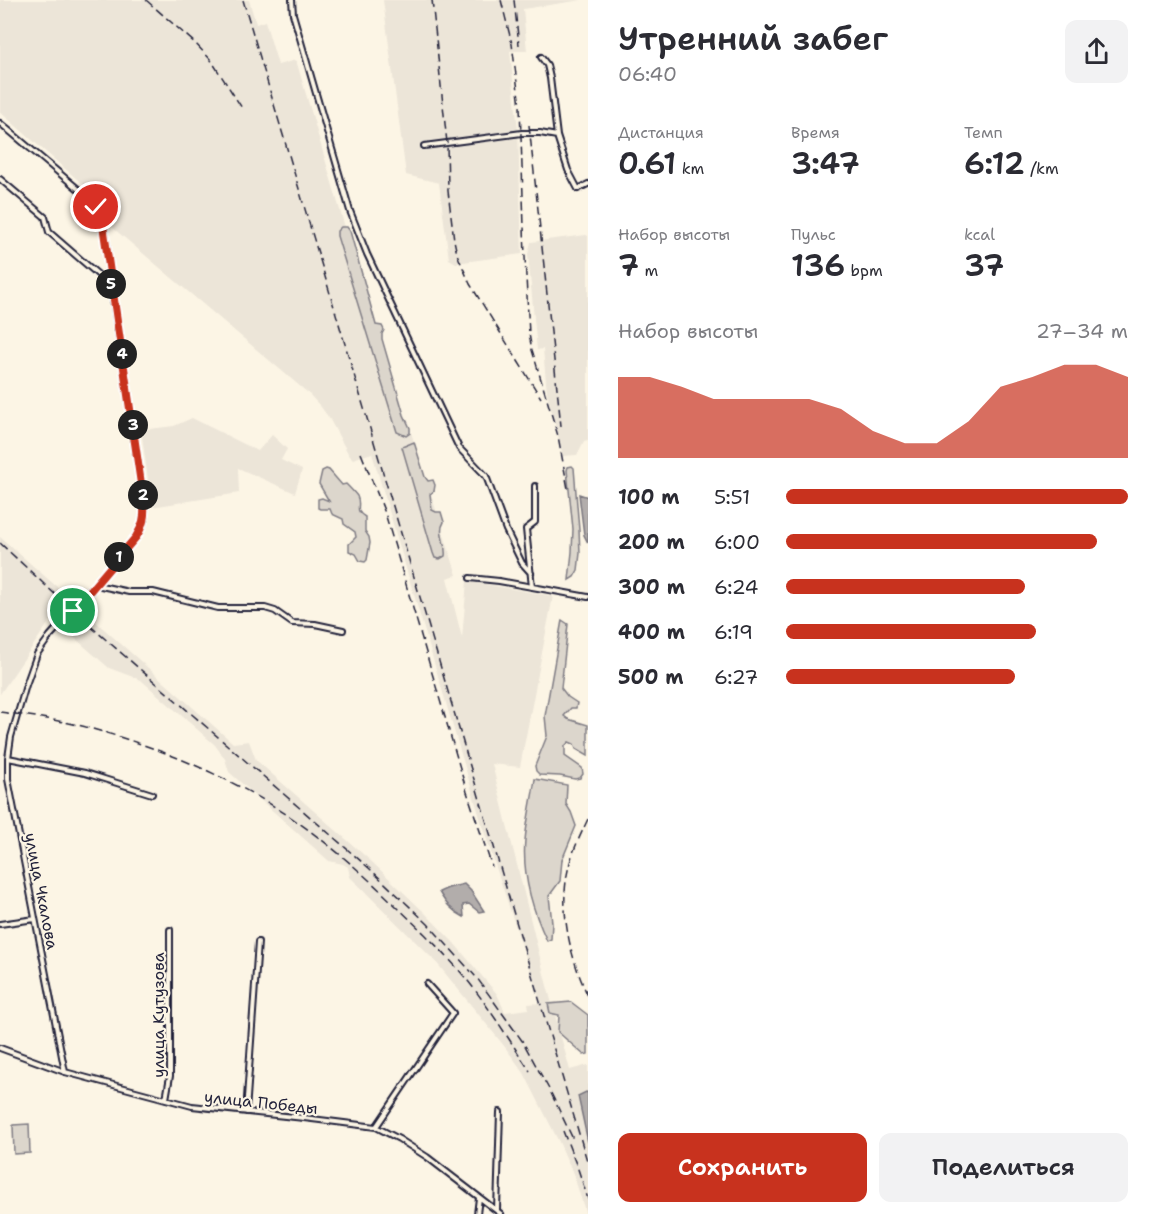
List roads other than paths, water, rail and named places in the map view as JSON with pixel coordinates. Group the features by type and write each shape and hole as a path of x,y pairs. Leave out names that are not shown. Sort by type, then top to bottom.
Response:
{"street":[{"path":"292,0 293,14 350,211 367,254 459,448 486,476 506,530 522,563 531,573"},
{"path":"541,57 547,65 557,136 568,170 578,189 588,184"},
{"name":"улица Чкалова","path":"0,123 90,199 102,219 145,517 136,537 37,654 17,714 8,758 8,780 65,1072"},
{"path":"424,146 522,133 557,136"},
{"path":"0,179 45,217 49,232 102,278 110,280"},
{"path":"532,587 526,529 535,522 536,486"},
{"path":"470,578 588,597"},
{"path":"98,583 101,586 129,592 153,592 218,608 265,608 275,611 292,623 315,624 343,630"},
{"path":"8,758 85,773 152,794"},
{"path":"0,780 8,780"},
{"path":"0,924 35,918"},
{"name":"улица Кутузова","path":"166,1099 170,1076 170,930"},
{"path":"246,1112 258,942"},
{"path":"376,1127 453,1014 428,984"},
{"name":"улица Победы","path":"0,1048 65,1072 192,1106 376,1127 427,1157 499,1212"},
{"path":"499,1212 500,1112"},
{"path":"477,1214 479,1198"}],"railway":[{"path":"146,0 211,60 242,108"},
{"path":"243,0 588,1164"},
{"path":"432,0 447,143 448,191 457,254 470,284 541,398"},
{"path":"501,0 512,44 520,106 529,334 558,436 568,489"},
{"path":"514,0 519,45"},
{"path":"529,125 561,426"},
{"path":"361,453 385,513 467,792 492,867"},
{"path":"0,543 73,611 370,869 428,924 477,978 523,1042 573,1139"},
{"path":"0,712 78,725 147,746 204,769 285,814 354,867 442,952 476,992 530,1071"},
{"path":"588,819 571,860 565,899 565,916 571,949 588,996"},
{"path":"563,1131 588,1199"}]}
